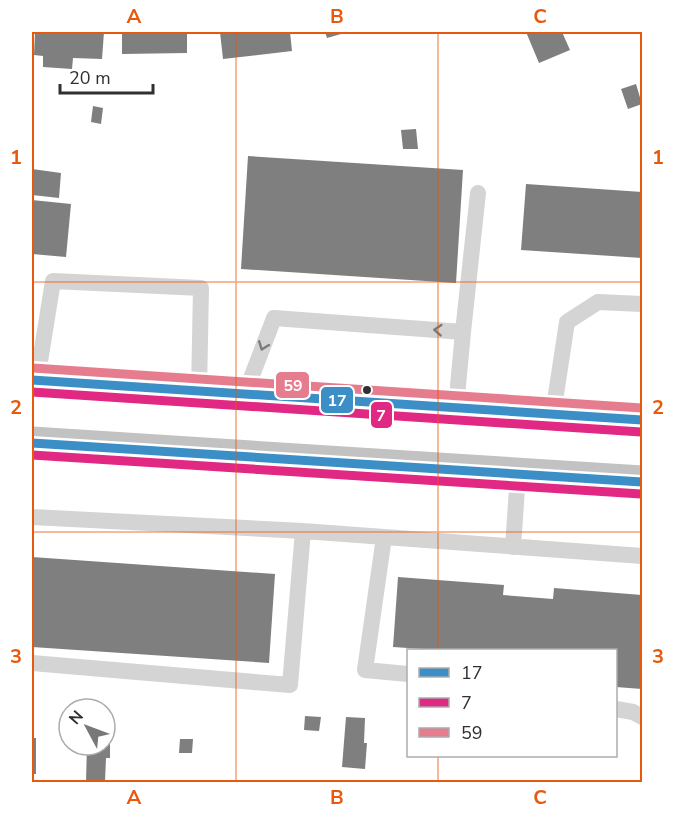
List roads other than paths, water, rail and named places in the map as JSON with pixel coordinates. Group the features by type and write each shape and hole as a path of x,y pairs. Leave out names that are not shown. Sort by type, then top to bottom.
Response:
{"highway":[{"path":"34,380 642,420"},
{"path":"32,443 642,482"}],"lane":[{"path":"456,407 478,194"},
{"path":"34,380 53,281 201,288 199,391"},
{"path":"553,414 567,322 598,302 642,304"},
{"path":"245,394 274,318 463,332"},
{"path":"513,547 518,474"},
{"path":"32,517 303,531 642,556"},
{"path":"32,663 290,685 303,531"},
{"path":"384,537 365,670 407,674"},
{"path":"617,709 633,712 642,717"}]}
